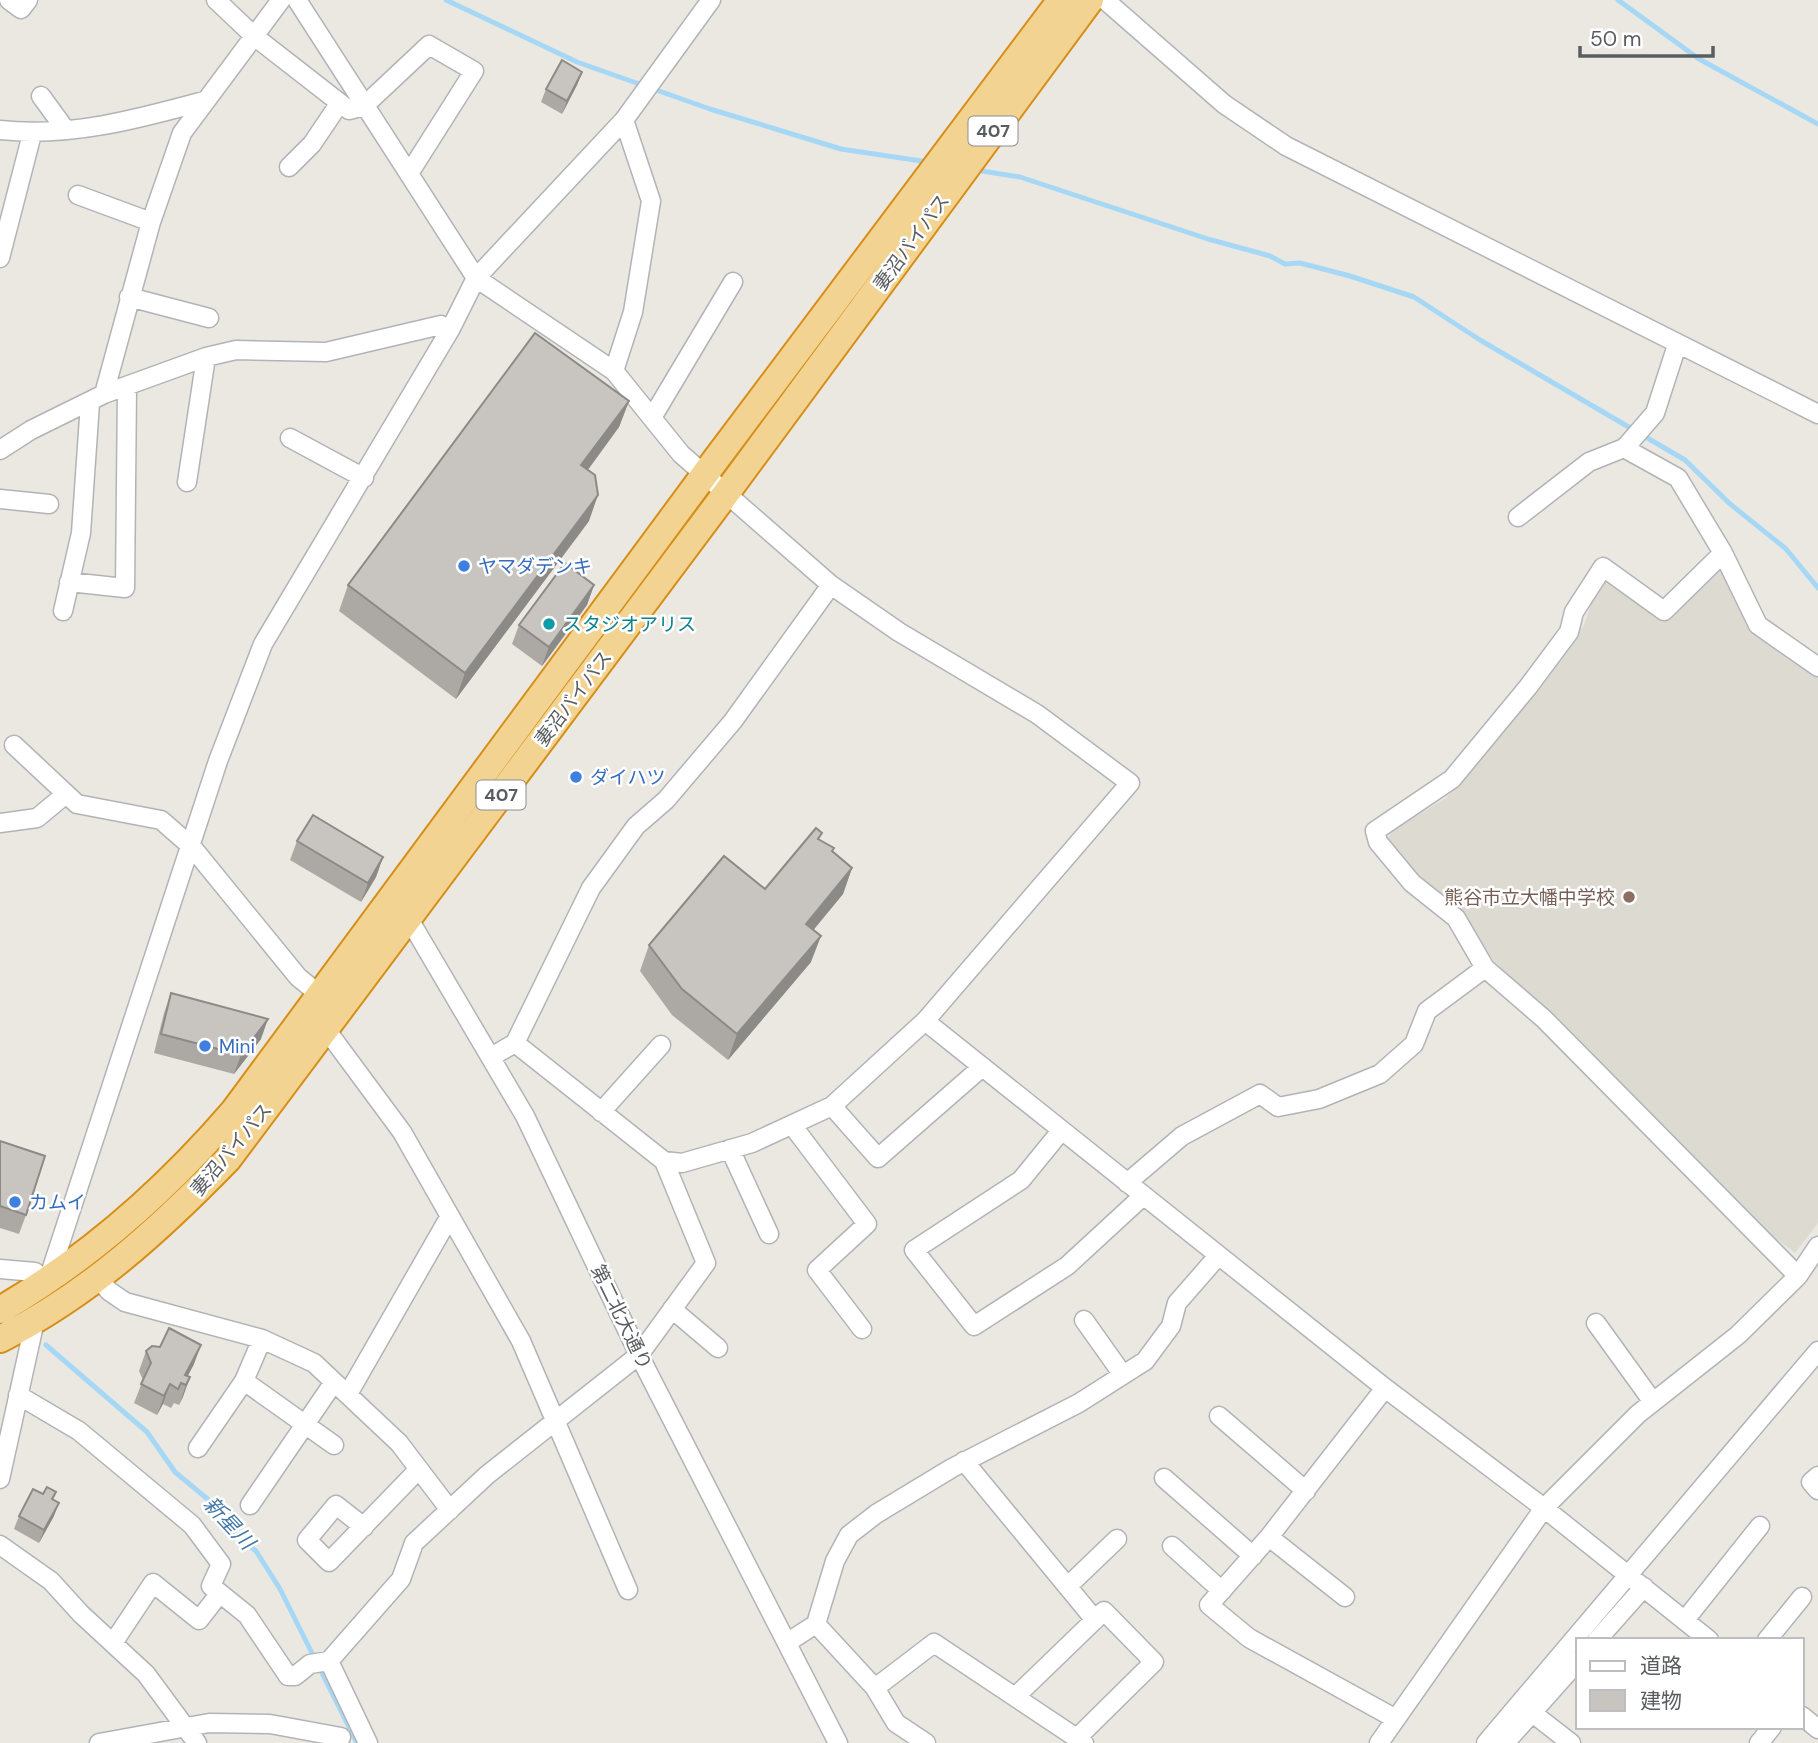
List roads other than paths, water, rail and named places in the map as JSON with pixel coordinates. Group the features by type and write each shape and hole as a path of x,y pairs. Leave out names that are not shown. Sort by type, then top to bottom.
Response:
{"highway":[{"name":"妻沼バイパス","path":"0,1310 47,1282 97,1246 161,1190 234,1111 320,995 402,907 727,492 945,195 1028,63 1061,0"},
{"name":"妻沼バイパス","path":"0,1339 35,1322 98,1278 180,1208 228,1159 325,1028 402,907 705,474 920,186 1028,63 1090,0"}],"street":[{"path":"9,0 21,9 28,0"},
{"path":"216,0 254,36 349,110 364,106 429,45 474,71 410,172"},
{"path":"63,611 80,533 97,399 151,222 182,133 281,0"},
{"path":"297,0 476,278 614,371 681,454 831,584 900,632 1037,715 1130,783 925,1021 832,1106 730,1149 682,1163 664,1161"},
{"path":"0,1479 35,1322 47,1282 218,761 263,644 364,478 450,330 476,278 624,120 711,0"},
{"path":"1105,0 1224,104 1286,146 1818,414"},
{"path":"41,96 65,129"},
{"path":"0,130 32,134 131,121 204,101"},
{"path":"289,166 312,144 339,104"},
{"path":"614,371 634,312 651,201 624,120"},
{"path":"0,258 32,134"},
{"path":"78,195 151,222"},
{"path":"653,416 733,282"},
{"path":"129,297 209,318"},
{"path":"3,445 97,399 206,357 236,350 326,352 441,325 450,330"},
{"path":"1518,517 1589,462 1626,445 1645,425 1655,413 1677,345"},
{"path":"187,482 206,357"},
{"path":"69,582 125,588 127,387"},
{"path":"290,439 364,478"},
{"path":"1626,445 1678,478 1723,553 1758,625 1818,667"},
{"path":"0,499 48,504"},
{"path":"1723,553 1664,611 1603,567 1574,612 1569,632 1528,687 1451,779 1375,831 1378,842 1412,884 1456,918 1485,968 1544,1019 1798,1276"},
{"path":"491,1057 515,1042 591,888 636,826 666,800 733,721 831,584"},
{"path":"15,745 77,804 161,820 191,847 299,977 320,995"},
{"path":"0,823 37,818 66,794"},
{"name":"第二北大通り","path":"402,907 525,1116 639,1354 838,1743"},
{"path":"1127,1183 1182,1136 1260,1094 1278,1107 1319,1099 1380,1074 1414,1044 1427,1011 1485,968"},
{"path":"925,1021 1385,1388 1544,1508 1707,1638"},
{"path":"325,1028 401,1132 521,1341 628,1590"},
{"path":"18,1395 79,1431 192,1525 221,1564 211,1586 247,1615 288,1675 295,1676 310,1664 328,1661 401,1578 414,1543 487,1475 639,1354 706,1263 664,1161 515,1042"},
{"path":"601,1112 661,1045"},
{"path":"832,1106 878,1158 981,1068"},
{"path":"792,1125 867,1224 817,1270 862,1329"},
{"path":"1061,1131 1021,1180 914,1250 974,1326 1067,1266 1143,1196"},
{"path":"730,1149 769,1234"},
{"path":"348,1394 450,1216"},
{"path":"1379,1743 1544,1508 1653,1402 1738,1335 1798,1276 1818,1246"},
{"path":"788,1642 816,1625 835,1561 849,1535 876,1514 964,1461 1079,1403 1145,1362 1171,1326 1177,1303 1218,1256"},
{"path":"0,1269 35,1272 47,1282"},
{"path":"98,1278 109,1291 125,1302 262,1339 314,1363 399,1443 450,1510"},
{"path":"672,1309 718,1348"},
{"path":"1084,1320 1123,1375"},
{"path":"1596,1323 1653,1402"},
{"path":"198,1448 244,1381 262,1339"},
{"path":"1579,1638 1628,1574 1818,1350"},
{"path":"244,1381 334,1445"},
{"path":"250,1505 334,1382"},
{"path":"1385,1388 1269,1537 1209,1605 1249,1638 1396,1718"},
{"path":"1219,1416 1306,1491"},
{"path":"964,1461 1095,1620"},
{"path":"364,1527 419,1469"},
{"path":"1818,1476 1811,1482 1818,1490"},
{"path":"1164,1478 1253,1556"},
{"path":"1685,1620 1760,1526"},
{"path":"1269,1537 1345,1597"},
{"path":"1068,1586 1117,1539"},
{"path":"0,1545 51,1581 146,1674 197,1743"},
{"path":"1172,1546 1222,1591"},
{"path":"113,1643 153,1583 199,1620 220,1593"},
{"path":"1599,1638 1644,1587"},
{"path":"1769,1638 1802,1597"},
{"path":"875,1688 934,1643 1081,1741 1154,1662 1104,1611 1016,1697"},
{"path":"816,1625 875,1688 896,1723 926,1743"},
{"path":"1505,1743 1526,1708 1576,1642"},
{"path":"328,1661 368,1743"},
{"path":"1486,1743 1576,1663"},
{"path":"1526,1708 1571,1743"},
{"path":"1804,1718 1818,1729"},
{"path":"99,1743 140,1740 209,1723 271,1724 341,1737"},
{"path":"1759,1743 1770,1729"}],"waterway":[{"path":"446,0 577,62 710,109 841,149 928,162"},
{"path":"1618,0 1699,59 1818,124"},
{"path":"976,170 1020,177 1208,239 1270,256 1285,264 1300,263 1414,297 1480,340 1685,460 1729,503 1786,549 1818,588"},
{"name":"新星川","path":"46,1345 147,1432 175,1472 216,1506 226,1526 256,1551 280,1589 357,1743"}],"place":[{"name":"ヤマダデンキ","path":"464,566"},
{"name":"スタジオアリス","path":"549,624"},
{"name":"ダイハツ","path":"576,777"},
{"name":"熊谷市立大幡中学校","path":"1629,897"},
{"name":"Mini","path":"205,1046"},
{"name":"カムイ","path":"15,1202"}]}
